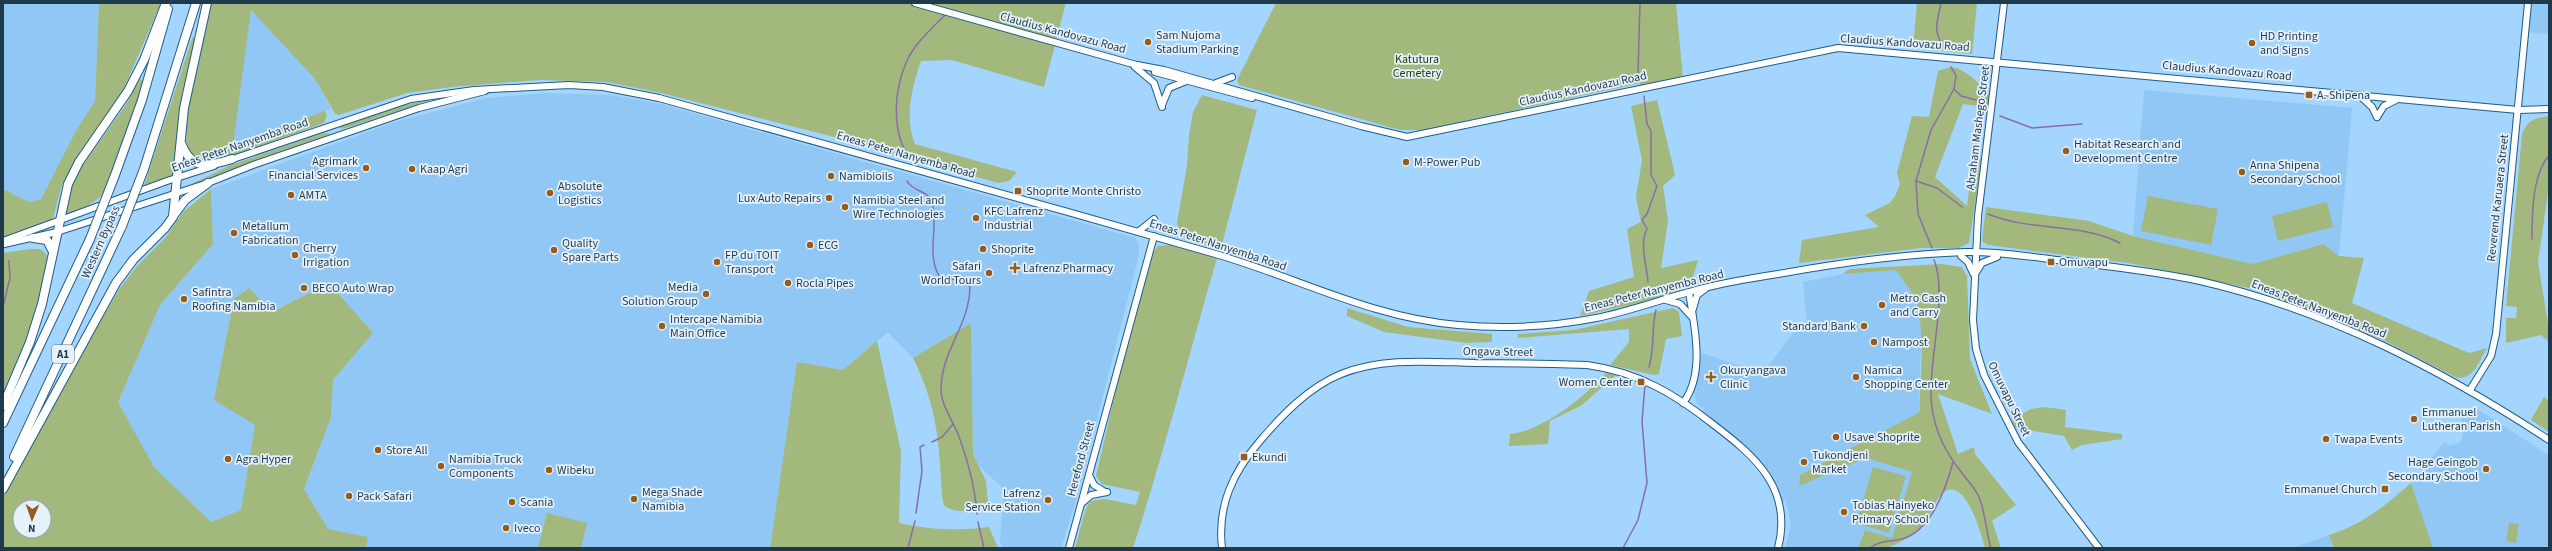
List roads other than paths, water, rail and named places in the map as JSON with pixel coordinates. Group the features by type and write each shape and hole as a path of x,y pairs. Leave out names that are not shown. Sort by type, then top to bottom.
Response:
{"highway":[{"path":"3,406 30,342 42,304 52,250 68,184 79,162 128,90 144,60 166,3"},
{"name":"Western Bypass","path":"3,423 90,239 115,176 142,100 170,3"},
{"name":"Western Bypass","path":"3,482 122,226 144,169 196,3"},
{"path":"173,217 182,144 184,108 207,3"},
{"path":"182,144 186,154 198,164 219,164 232,159"},
{"path":"3,489 116,283 133,260 165,228 185,200 208,183"},
{"path":"33,238 47,240 52,250"}],"main road":[{"name":"Claudius Kandovazu Road","path":"915,3 1124,62 1213,83 1407,137 1828,49 1850,48 2518,110 2549,109"},
{"name":"Abraham Mashego Street","path":"1976,255 2004,3"},
{"name":"Reverend Karuaera Street","path":"2470,390 2485,367 2494,345 2528,3"},
{"path":"1124,62 1144,72 1154,83 1162,107 1169,88 1176,83 1187,81"},
{"name":"Claudius Kandovazu Road","path":"1137,65 1240,96 1270,100"},
{"path":"1213,83 1222,82 1232,77 1234,86 1242,92"},
{"name":"Eneas Peter Nanyemba Road","path":"3,242 59,220 178,178 406,100 474,90 569,85 603,87 654,96 1139,231 1238,261 1370,308 1411,318 1452,324 1523,326 1568,322 1620,312 1710,286 1839,264 1946,254 2036,258 2128,268 2196,280 2238,291 2302,312 2380,343 2470,390 2549,440"},
{"name":"Eneas Peter Nanyemba Road","path":"3,242 33,238 57,232 176,192 208,183 254,165 419,108 488,90"},
{"path":"2358,94 2365,99 2377,117 2384,106 2390,101 2426,101"},
{"path":"1139,231 1154,219"},
{"name":"Hereford Street","path":"1069,548 1089,476 1114,375 1115,361 1125,323 1140,283 1154,236"},
{"name":"Eneas Peter Nanyemba Road","path":"1946,254 1960,256 1976,255 2036,258"},
{"name":"Omuvapu Street","path":"1976,255 1974,339 1984,375 2004,418 2023,450 2098,548"},
{"path":"1960,256 1970,265 1975,276"},
{"path":"1975,276 1982,263 1997,257"},
{"path":"1693,318 1697,295 1710,286"},
{"path":"1683,403 1688,394 1696,363 1696,341 1689,292"},
{"path":"1660,300 1680,304 1693,318"},
{"name":"Ongava Street","path":"1222,548 1221,531 1226,495 1240,467 1262,439 1298,402 1341,374 1394,362 1587,365 1605,368 1649,382 1683,403 1748,451 1764,470 1778,501 1781,533 1778,548"},
{"path":"1078,512 1086,498 1099,493 1107,492 1094,485 1089,476"}],"waterway":[{"path":"1638,74 1640,3"},
{"path":"1941,3 1937,22 1937,32 1938,37 1945,49"},
{"path":"906,153 898,132 896,109 902,74 913,50 923,37 945,15"},
{"path":"1932,248 1918,214 1916,181 1931,130 1954,89 1956,76 1951,67"},
{"path":"1954,89 1961,96 1980,101 1987,109"},
{"path":"1644,96 1647,124 1651,131 1651,175 1657,186 1647,214 1642,220 1647,229 1644,241 1644,255 1648,282"},
{"path":"2000,116 2032,128 2082,124"},
{"path":"2532,239 2532,219 2536,184 2543,164 2549,156"},
{"path":"907,181 910,185 927,195 932,202 934,211 933,258 939,276 965,282 970,287 969,301 965,314 950,349 942,374 941,395 958,434 968,464 975,493 977,514"},
{"path":"1916,181 1937,188 1962,207"},
{"path":"1988,214 2004,220 2088,232 2104,236 2120,243"},
{"path":"1934,260 1938,275 1939,293 1932,372 1932,408 1942,443 1956,466 1978,495 1991,548"},
{"path":"3,307 10,278 9,261"},
{"path":"1649,367 1652,353 1656,310"},
{"path":"1623,548 1638,520 1647,483 1642,421 1645,385"},
{"path":"932,442 942,437 953,424"},
{"path":"916,513 922,471 920,447 924,445"},
{"path":"1870,548 1881,542 1902,539 1921,527 1936,507 1946,484 1953,462"},
{"path":"908,548 915,521"},
{"path":"978,522 984,548"}],"place":[{"name":"Sam Nujoma Stadium Parking","path":"1148,42"},
{"name":"HD Printing and Signs","path":"2252,43"},
{"name":"A. Shipena","path":"2309,95"},
{"name":"Habitat Research and Development Centre","path":"2066,151"},
{"name":"M-Power Pub","path":"1406,162"},
{"name":"Agrimark Financial Services","path":"366,168"},
{"name":"Kaap Agri","path":"412,169"},
{"name":"Anna Shipena Secondary School","path":"2242,172"},
{"name":"Namibioils","path":"831,176"},
{"name":"Shoprite Monte Christo","path":"1018,191"},
{"name":"Absolute Logistics","path":"550,193"},
{"name":"AMTA","path":"291,195"},
{"name":"Lux Auto Repairs","path":"829,198"},
{"name":"Namibia Steel and Wire Technologies","path":"845,207"},
{"name":"KFC Lafrenz Industrial","path":"976,218"},
{"name":"Metallum Fabrication","path":"234,233"},
{"name":"ECG","path":"810,245"},
{"name":"Shoprite","path":"983,249"},
{"name":"Quality Spare Parts","path":"554,250"},
{"name":"Cherry Irrigation","path":"295,255"},
{"name":"FP du TOIT Transport","path":"717,262"},
{"name":"Omuvapu","path":"2051,262"},
{"name":"Lafrenz Pharmacy","path":"1015,268"},
{"name":"Safari World Tours","path":"989,273"},
{"name":"Rocla Pipes","path":"788,283"},
{"name":"BECO Auto Wrap","path":"304,288"},
{"name":"Media Solution Group","path":"706,294"},
{"name":"Safintra Roofing Namibia","path":"184,299"},
{"name":"Metro Cash and Carry","path":"1882,305"},
{"name":"Intercape Namibia Main Office","path":"662,326"},
{"name":"Standard Bank","path":"1864,326"},
{"name":"Nampost","path":"1874,342"},
{"name":"Okuryangava Clinic","path":"1711,377"},
{"name":"Namica Shopping Center","path":"1856,377"},
{"name":"Women Center","path":"1641,382"},
{"name":"Emmanuel Lutheran Parish","path":"2414,419"},
{"name":"Usave Shoprite","path":"1836,437"},
{"name":"Twapa Events","path":"2326,439"},
{"name":"Store All","path":"378,450"},
{"name":"Ekundi","path":"1244,457"},
{"name":"Agra Hyper","path":"228,459"},
{"name":"Tukondjeni Market","path":"1804,462"},
{"name":"Namibia Truck Components","path":"441,466"},
{"name":"Hage Geingob Secondary School","path":"2486,469"},
{"name":"Wibeku","path":"549,470"},
{"name":"Emmanuel Church","path":"2385,489"},
{"name":"Pack Safari","path":"349,496"},
{"name":"Mega Shade Namibia","path":"634,499"},
{"name":"Lafrenz Service Station","path":"1048,500"},
{"name":"Scania","path":"512,502"},
{"name":"Tobias Hainyeko Primary School","path":"1844,512"},
{"name":"Iveco","path":"506,528"}],"park label":[{"name":"Katutura Cemetery","path":"1417,66"}]}
